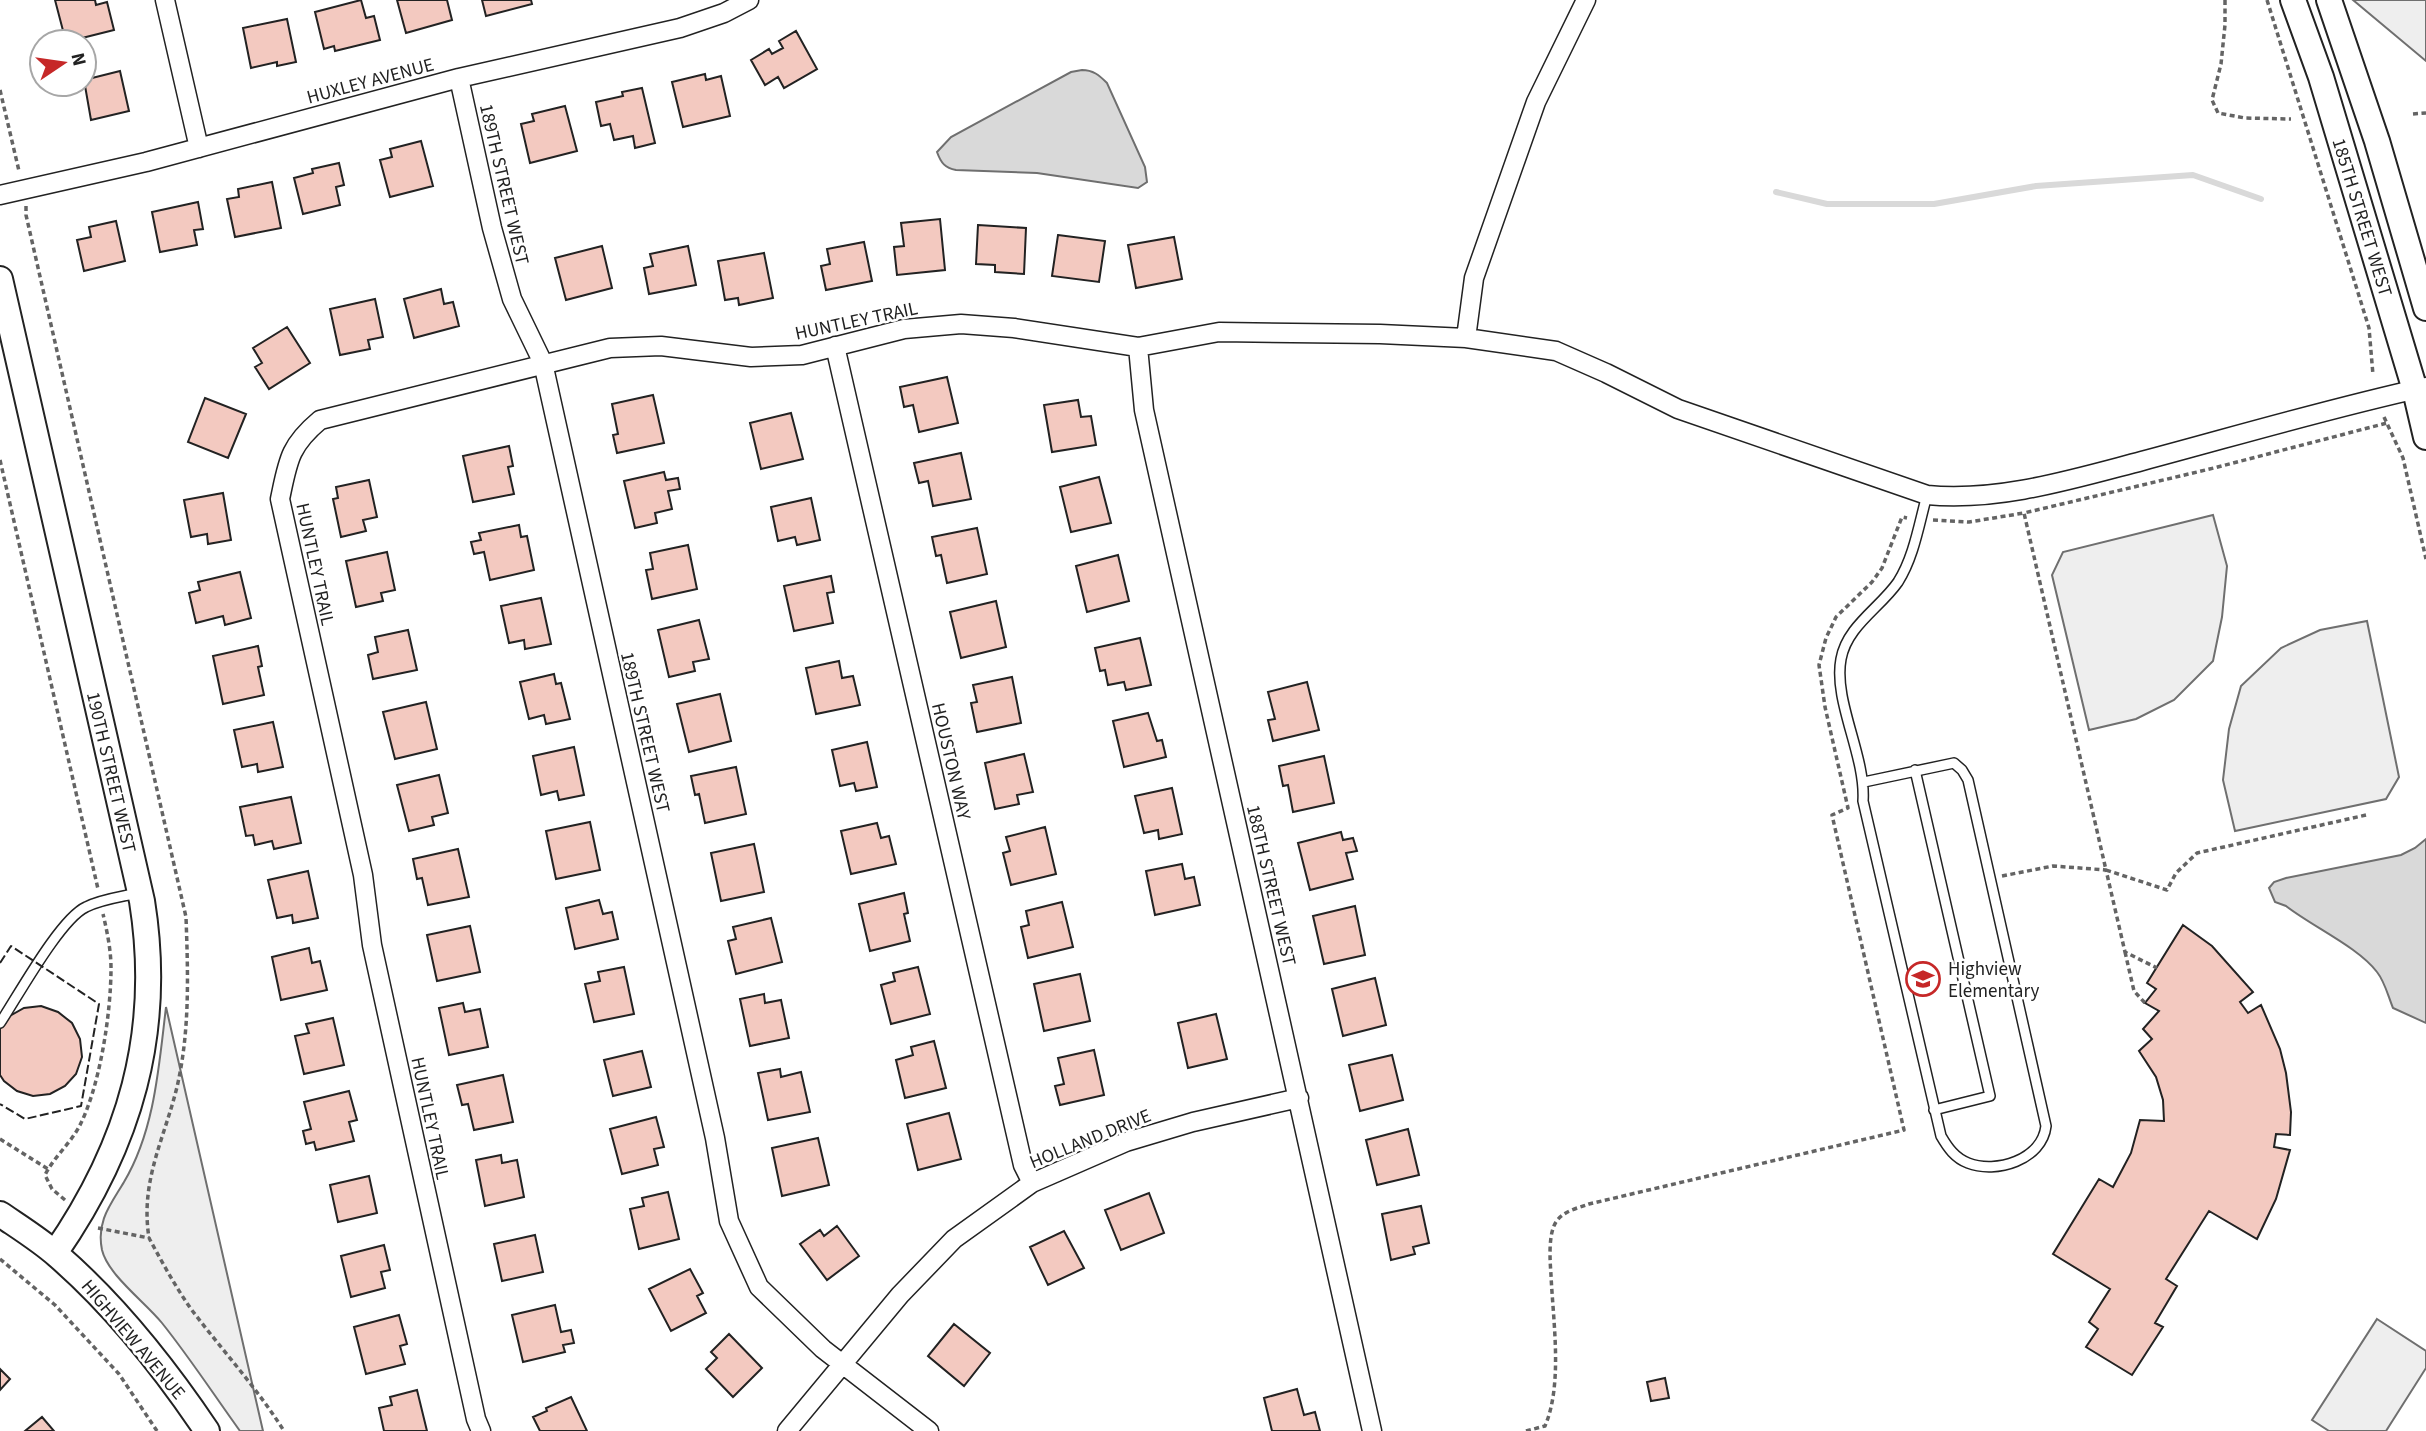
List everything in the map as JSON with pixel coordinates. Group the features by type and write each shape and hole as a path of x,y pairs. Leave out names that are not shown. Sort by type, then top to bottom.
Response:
{"street":[{"path":"165,0 199,148"},
{"name":"HUXLEY AVENUE","path":"0,195 199,148 459,79 680,28 724,13 749,0"},
{"path":"1466,338 1474,278 1532,114 1586,0"},
{"name":"185TH STREET WEST","path":"2293,0 2321,77 2421,388 2426,437"},
{"name":"185TH STREET WEST","path":"2329,0 2381,154 2426,308"},
{"name":"189TH STREET WEST","path":"459,79 492,229 512,299 543,363 715,1138 729,1221 759,1287 823,1349 929,1431"},
{"name":"190TH STREET WEST","path":"0,279 140,892 149,969 142,1058 118,1138 82,1214 55,1253"},
{"name":"HUNTLEY TRAIL","path":"481,1431 476,1419 372,945 363,875 280,499 288,460 302,435 320,420 610,348 661,346 751,357 802,355 904,329 961,324 1014,328 1138,347 1219,332 1380,334 1466,338 1556,351 1678,409 1927,495 1975,496 2100,472 2421,388"},
{"name":"HOUSTON WAY","path":"835,346 1023,1165 1032,1183"},
{"name":"188TH STREET WEST","path":"1138,347 1144,410 1372,1431"},
{"name":"HOLLAND DRIVE","path":"787,1431 900,1294 954,1240 1032,1183 1126,1142 1193,1122 1299,1098"},
{"name":"HIGHVIEW AVENUE","path":"0,1214 55,1253 83,1278 167,1373 207,1431"}],"lane":[{"path":"1864,782 1954,763 1962,769 1968,780 2044,1113 2045,1136 2034,1152 2024,1158 1990,1166 1976,1165 1955,1156 1941,1136 1863,802 1864,782 1840,679 1841,660 1846,643 1887,595 1904,570 1927,495"},
{"path":"1915,770 1990,1096 1934,1110"},
{"path":"0,1023 65,924 87,906 140,892"}],"path":[{"path":"2225,0 2221,64 2212,100 2218,113 2245,118 2291,120"},
{"path":"2267,0 2368,328 2373,375"},
{"path":"0,90 186,917 186,1040 177,1088 155,1155 149,1186 146,1219 149,1238 190,1308 270,1408 284,1431"},
{"path":"2413,114 2426,113"},
{"path":"2384,417 2403,458 2426,559"},
{"path":"1526,1431 1545,1426 1552,1408 1554,1358 1550,1251 1555,1222 1566,1212 1589,1204 1904,1130 1832,815 1848,808 1825,707 1819,665 1826,638 1836,617 1872,582 1882,568 1902,517 1969,522 2024,513 2387,423"},
{"path":"0,460 101,902 111,967 99,1071 80,1124 70,1142 53,1159 45,1175 52,1189 97,1228 149,1238"},
{"path":"2024,513 2134,991 2145,1003"},
{"path":"1990,878 2053,866 2106,870 2167,890 2176,873 2197,853 2367,816"},
{"path":"2125,952 2157,968"},
{"path":"0,1139 48,1169"},
{"path":"0,1259 55,1305 119,1374 158,1431"}],"shaded area":[{"path":"2353,0 2426,0 2426,61"},
{"path":"1082,70 1096,74 1107,83 1145,167 1147,182 1138,188 1037,173 956,170 942,162 937,152 951,137 1071,72"},
{"path":"2213,515 2227,566 2222,617 2213,661 2174,700 2136,719 2089,730 2052,575 2063,552"},
{"path":"2367,621 2399,777 2386,799 2235,831 2223,780 2229,729 2241,686 2281,648 2320,630"},
{"path":"2426,839 2426,1023 2393,1008 2382,980 2369,963 2286,906 2275,902 2269,888 2274,882 2286,878 2401,855"},
{"path":"166,1007 263,1431 240,1431 162,1323 112,1269 102,1250 103,1222 134,1162 149,1119 158,1074"},
{"path":"2377,1319 2426,1351 2426,1368 2386,1431 2329,1431 2312,1420"}],"building":[{"path":"55,0 95,0 96,5 107,2 114,30 98,34 98,28 62,28"},
{"path":"361,0 366,18 374,16 380,40 335,51 334,46 324,49 315,12"},
{"path":"397,0 447,0 452,20 406,33"},
{"path":"482,0 531,0 532,4 486,16"},
{"path":"287,19 296,62 277,66 277,62 251,68 243,28"},
{"path":"796,31 817,69 784,88 778,77 765,85 751,60 769,49 772,54 783,48 779,41"},
{"path":"120,71 129,111 91,120 87,98 98,98 98,76"},
{"path":"705,74 706,80 721,76 730,116 683,127 672,82"},
{"path":"642,88 655,143 635,148 633,136 614,140 610,124 601,126 596,102 623,96 622,92"},
{"path":"565,106 577,151 530,163 521,124 534,121 532,114"},
{"path":"421,141 433,186 390,197 380,160 392,157 390,149"},
{"path":"339,163 344,185 336,187 340,205 303,214 294,178 313,173 312,169"},
{"path":"272,182 281,228 235,237 227,199 239,197 238,189"},
{"path":"198,202 203,229 194,230 197,245 160,252 152,212"},
{"path":"940,219 945,270 897,275 894,247 904,246 901,223"},
{"path":"116,221 125,261 84,271 77,240 91,237 89,227"},
{"path":"978,225 1026,228 1024,274 995,272 995,265 976,264"},
{"path":"1058,235 1105,241 1099,282 1052,276"},
{"path":"1174,237 1182,279 1136,288 1128,245"},
{"path":"864,242 872,281 826,290 821,266 830,264 827,249"},
{"path":"602,246 612,288 566,300 555,258"},
{"path":"688,246 696,285 649,294 644,268 653,266 650,254"},
{"path":"764,253 773,298 739,305 738,298 725,300 718,261"},
{"path":"441,289 444,304 453,302 459,326 414,338 404,299"},
{"path":"375,299 383,337 368,340 370,349 340,355 330,309"},
{"path":"287,327 310,363 269,389 255,367 262,363 253,348"},
{"path":"947,377 958,423 919,432 913,405 904,407 900,387"},
{"path":"653,395 664,443 617,453 613,435 618,434 612,404"},
{"path":"205,398 246,414 228,458 188,442"},
{"path":"1078,400 1081,417 1091,416 1096,445 1052,452 1044,405"},
{"path":"791,413 803,459 761,469 750,423"},
{"path":"509,446 513,466 508,467 514,494 473,502 463,456"},
{"path":"961,453 971,499 933,506 928,481 919,483 914,463"},
{"path":"664,472 666,480 678,478 680,489 668,491 672,509 655,513 657,523 635,528 624,481"},
{"path":"1099,477 1111,523 1071,532 1060,487"},
{"path":"369,480 377,517 363,520 366,531 341,537 333,499 338,498 336,487"},
{"path":"223,493 231,540 208,544 207,534 191,537 184,500"},
{"path":"811,498 820,540 797,545 795,537 778,541 771,507"},
{"path":"519,525 521,537 527,536 534,570 490,580 484,552 474,554 471,542 481,540 479,533"},
{"path":"977,528 987,574 947,583 941,555 936,556 932,537"},
{"path":"688,545 697,589 652,599 646,570 653,569 650,553"},
{"path":"387,552 395,590 381,593 383,601 356,607 346,561"},
{"path":"1118,555 1129,601 1087,612 1076,566"},
{"path":"240,572 251,618 225,625 223,616 196,623 189,593 200,590 198,582"},
{"path":"831,576 834,592 827,593 833,623 794,631 784,586"},
{"path":"541,598 551,644 525,649 524,640 509,643 501,606"},
{"path":"996,601 1006,647 961,658 950,612"},
{"path":"699,620 709,659 693,662 695,671 669,677 658,630"},
{"path":"408,630 417,670 373,679 368,655 378,652 375,637"},
{"path":"1140,638 1151,685 1126,690 1124,682 1108,685 1105,670 1100,671 1095,648"},
{"path":"258,646 262,666 258,667 264,695 223,704 213,656"},
{"path":"839,661 842,678 853,676 860,705 816,714 806,668"},
{"path":"554,674 556,684 561,683 570,719 546,724 544,715 529,719 520,682"},
{"path":"1012,677 1021,723 977,732 971,703 977,702 973,685"},
{"path":"1307,682 1319,730 1273,741 1268,720 1275,719 1268,692"},
{"path":"720,694 731,741 689,752 677,704"},
{"path":"426,702 437,749 395,759 383,712"},
{"path":"1148,713 1157,741 1162,740 1166,757 1124,767 1113,721"},
{"path":"273,722 283,767 258,772 257,764 242,767 234,730"},
{"path":"867,742 877,787 856,791 854,783 840,786 832,750"},
{"path":"574,747 584,795 559,800 557,791 541,795 533,756"},
{"path":"1024,754 1033,792 1017,795 1019,804 995,809 985,763"},
{"path":"1324,756 1334,803 1293,812 1288,785 1283,786 1279,766"},
{"path":"736,767 746,814 705,823 699,794 695,795 691,776"},
{"path":"439,775 448,813 432,817 434,825 409,831 397,785"},
{"path":"1172,788 1182,834 1159,839 1158,830 1144,833 1135,796"},
{"path":"291,797 301,843 274,849 272,841 255,845 253,835 246,836 240,807"},
{"path":"590,822 600,870 556,879 546,831"},
{"path":"877,823 881,838 889,836 896,864 851,874 841,831"},
{"path":"1045,827 1056,874 1011,885 1003,853 1010,851 1006,837"},
{"path":"1341,832 1343,840 1353,838 1357,851 1346,853 1353,879 1310,890 1298,843"},
{"path":"754,844 764,892 721,901 711,853"},
{"path":"458,849 469,897 428,905 422,878 417,879 413,859"},
{"path":"1182,864 1185,879 1194,877 1200,905 1155,915 1146,871"},
{"path":"308,871 318,918 293,923 292,915 277,918 268,880"},
{"path":"904,893 908,913 904,914 910,941 870,951 859,904"},
{"path":"599,900 603,914 612,912 618,939 575,949 566,908"},
{"path":"1062,902 1073,947 1028,958 1021,927 1029,925 1026,911"},
{"path":"1355,906 1365,955 1324,964 1313,916"},
{"path":"771,918 782,962 736,974 728,941 736,939 733,927"},
{"path":"2183,925 2212,946 2253,992 2240,1002 2248,1013 2261,1005 2280,1049 2291,1112 2290,1135 2276,1134 2274,1147 2290,1150 2276,1199 2257,1239 2209,1211 2166,1279 2177,1286 2155,1323 2163,1327 2132,1375 2086,1347 2098,1329 2089,1322 2110,1289 2053,1254 2099,1179 2113,1187 2131,1153 2140,1120 2164,1121 2163,1100 2156,1077 2139,1051 2152,1039 2143,1029 2159,1011 2145,1003 2156,989 2147,983"},
{"path":"470,926 480,972 437,981 427,935"},
{"path":"309,948 312,963 320,961 327,990 281,1000 272,957"},
{"path":"624,967 634,1014 594,1022 585,984 600,981 598,972"},
{"path":"918,967 930,1014 891,1024 881,985 895,981 893,973"},
{"path":"1080,974 1090,1021 1044,1031 1034,984"},
{"path":"1375,978 1386,1025 1343,1036 1332,989"},
{"path":"764,994 765,1003 781,1000 789,1038 750,1046 740,999"},
{"path":"463,1003 465,1012 480,1009 488,1047 449,1055 439,1008"},
{"path":"41,1006 58,1012 72,1023 80,1039 82,1057 76,1074 65,1086 50,1094 33,1096 17,1091 0,1075 0,1027 8,1017 24,1008"},
{"path":"1216,1014 1227,1059 1188,1068 1178,1023"},
{"path":"333,1018 344,1065 304,1074 295,1036 309,1033 306,1024"},
{"path":"934,1041 946,1088 905,1098 896,1060 913,1055 911,1047"},
{"path":"1094,1050 1104,1095 1060,1105 1055,1086 1064,1084 1058,1058"},
{"path":"642,1051 651,1087 613,1096 604,1060"},
{"path":"1392,1055 1403,1100 1360,1111 1349,1065"},
{"path":"780,1069 781,1077 801,1072 810,1112 768,1120 758,1073"},
{"path":"503,1075 513,1122 474,1130 468,1104 462,1105 457,1085"},
{"path":"349,1091 357,1120 349,1122 354,1141 316,1150 314,1142 306,1144 303,1131 311,1129 304,1102"},
{"path":"949,1113 961,1159 918,1170 907,1124"},
{"path":"656,1117 664,1147 654,1149 658,1165 622,1174 610,1129"},
{"path":"1408,1129 1419,1175 1377,1185 1366,1140"},
{"path":"818,1138 829,1185 782,1196 772,1148"},
{"path":"501,1155 502,1163 517,1160 524,1197 485,1206 476,1160"},
{"path":"369,1176 377,1213 338,1222 330,1185"},
{"path":"668,1192 679,1239 639,1249 630,1209 644,1206 642,1198"},
{"path":"1149,1193 1164,1233 1121,1250 1105,1210"},
{"path":"1421,1206 1429,1243 1413,1247 1415,1254 1391,1260 1382,1214"},
{"path":"837,1226 859,1256 827,1280 800,1244 820,1230 824,1236"},
{"path":"1064,1231 1084,1268 1048,1285 1030,1247"},
{"path":"535,1235 543,1272 502,1281 494,1244"},
{"path":"384,1245 390,1270 381,1272 385,1288 351,1297 341,1256"},
{"path":"690,1269 703,1293 697,1296 706,1313 671,1331 649,1289"},
{"path":"555,1305 561,1332 571,1330 574,1343 563,1345 565,1352 523,1362 512,1315"},
{"path":"399,1315 407,1344 400,1346 405,1364 366,1374 354,1327"},
{"path":"954,1324 990,1353 964,1386 928,1356"},
{"path":"729,1334 762,1368 733,1397 706,1369 717,1358 711,1352"},
{"path":"0,1369 10,1379 0,1390"},
{"path":"1665,1378 1669,1398 1651,1401 1647,1382"},
{"path":"1297,1389 1304,1415 1315,1412 1320,1431 1272,1431 1264,1398"},
{"path":"417,1390 427,1431 384,1431 379,1408 392,1405 390,1397"},
{"path":"571,1397 587,1431 540,1431 533,1417"},
{"path":"42,1417 54,1431 25,1431"}],"waterway":[{"path":"1776,192 1827,204 1934,204 2036,186 2193,175 2261,199"}],"fence":[{"path":"0,963 11,946 99,1004 81,1106 25,1119 0,1104"}],"place":[{"name":"Highview Elementary","path":"1923,979"}]}
